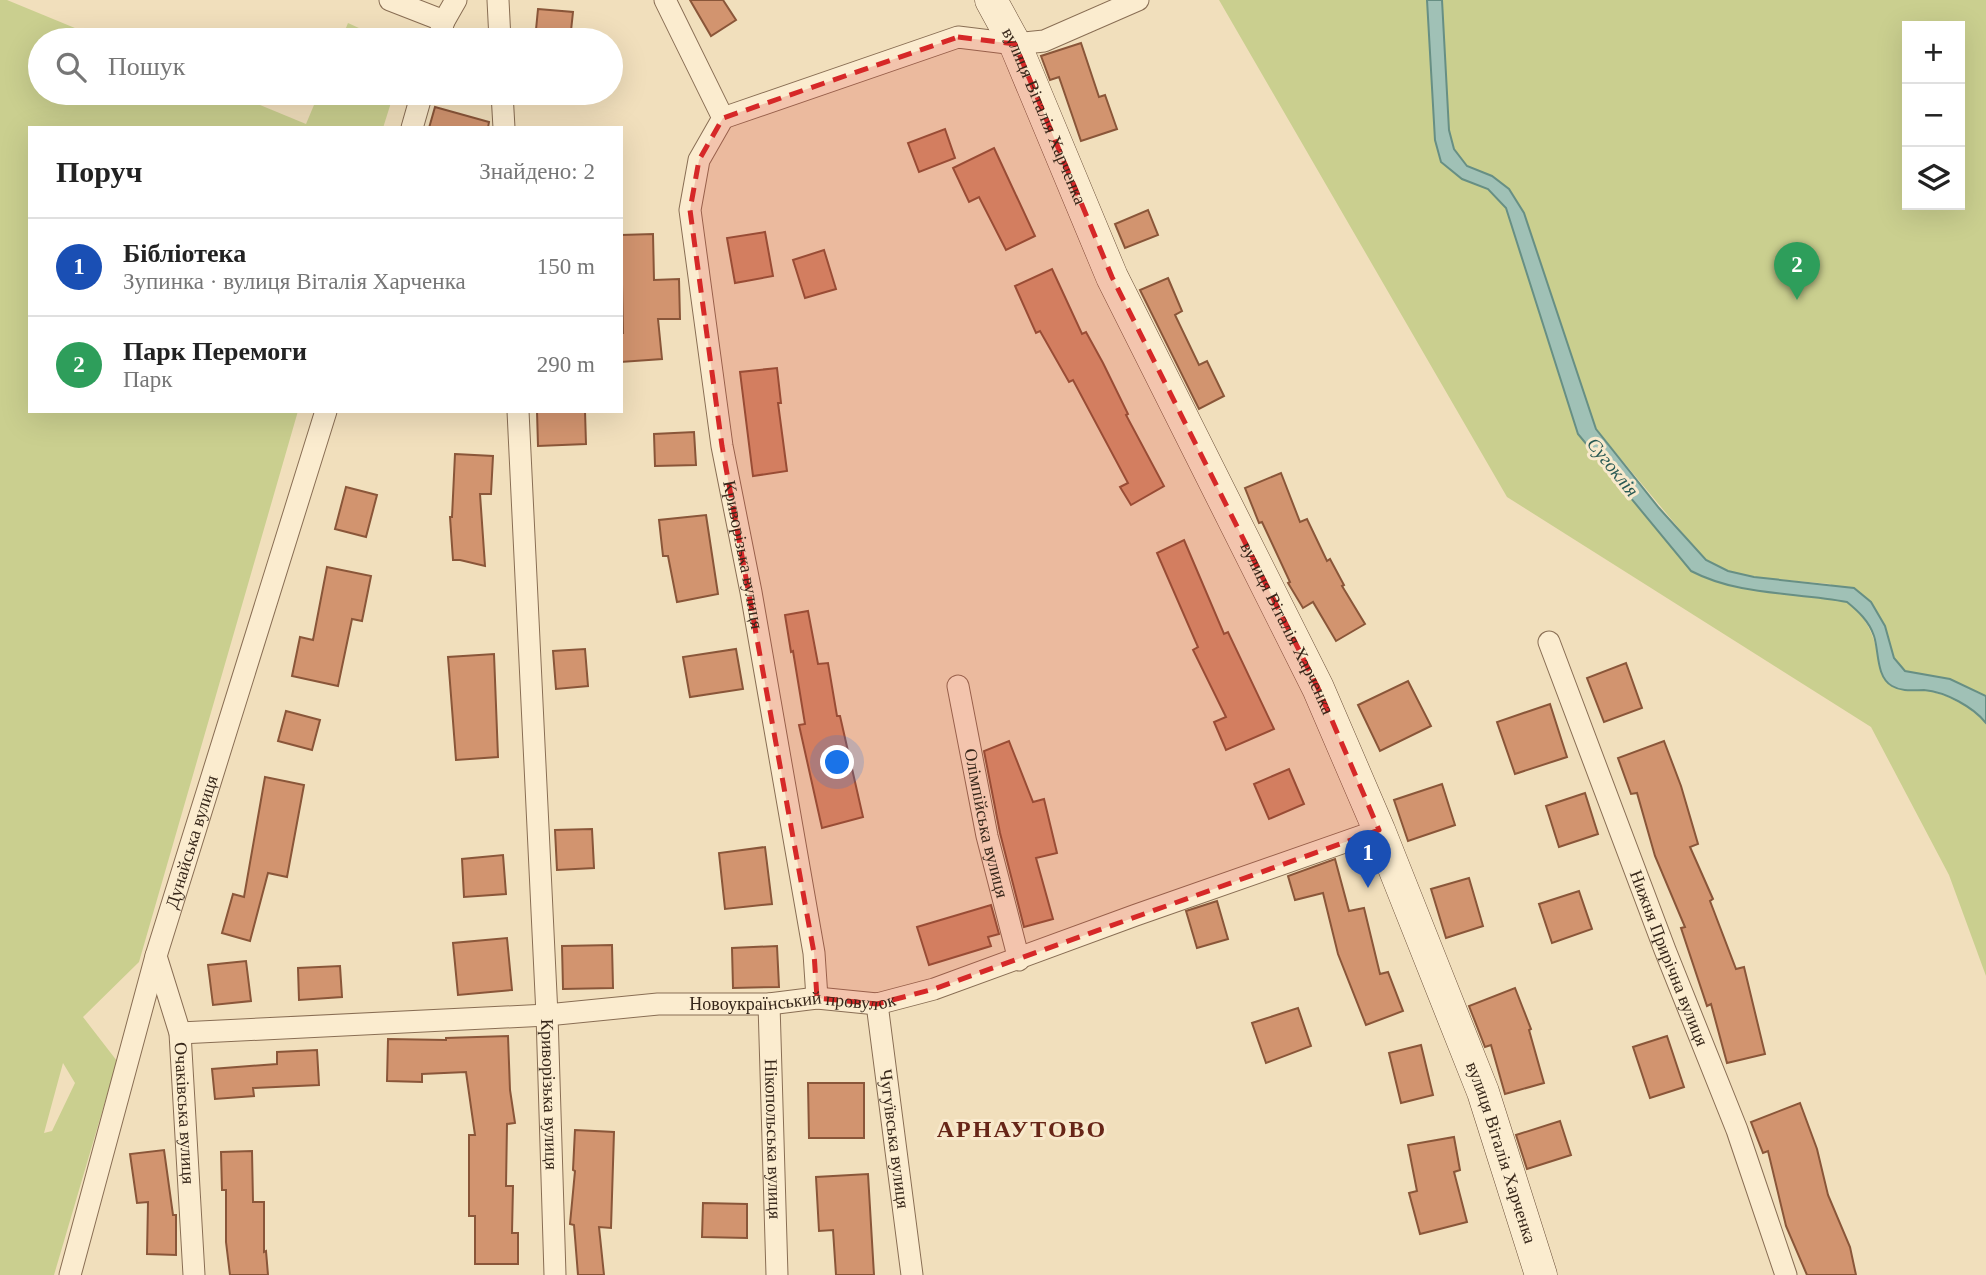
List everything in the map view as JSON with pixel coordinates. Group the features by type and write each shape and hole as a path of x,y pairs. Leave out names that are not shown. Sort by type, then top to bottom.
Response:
{"street":[{"path":"390,0 438,28"},
{"path":"442,28 456,0"},
{"path":"498,0 499,28"},
{"path":"666,0 723,118 958,37 1015,44 1044,41 1139,0"},
{"name":"вулиця Віталія Харченка","path":"992,0 1015,44 1112,277 1318,688 1483,1092 1541,1275"},
{"path":"413,126 419,105"},
{"path":"503,105 504,126"},
{"name":"Криворізька вулиця","path":"723,118 699,160 690,210 722,446 751,592 814,953 817,998"},
{"name":"Дунайська вулиця","path":"70,1275 156,956 325,413"},
{"name":"Криворізька вулиця","path":"518,413 547,1015 555,1275"},
{"name":"Нижня Прирічна вулиця","path":"1549,642 1665,950 1737,1130 1786,1275"},
{"name":"Олімпійська вулиця","path":"958,686 987,836 1018,960"},
{"name":"Новоукраїнський провулок","path":"180,1033 547,1015 658,1004 769,1004 817,998 877,1004 934,989 1018,960 1136,915 1378,830"},
{"name":"Очаківська вулиця","path":"156,956 180,1033 194,1275"},
{"name":"Нікопольська вулиця","path":"769,1004 777,1275"},
{"name":"Чугуївська вулиця","path":"877,1004 912,1275"}],"highlighted area":[{"path":"958,37 1015,44 1112,277 1318,688 1379,830 934,989 877,1004 817,998 814,953 722,446 690,210 699,160 723,118"}],"green space":[{"path":"0,0 7,0 75,28 28,28 28,105 260,105 306,124 314,105 390,105 384,126 28,126 28,413 297,413 139,962 83,1017 117,1061 54,1275 0,1275","holes":["63,1063 75,1083 52,1131 44,1133"]},
{"path":"1219,0 1427,0 1435,140 1441,161 1462,179 1488,189 1506,208 1578,434 1691,571 1847,602 1868,626 1875,642 1882,673 1908,691 1926,690 1946,696 1966,706 1986,723 1986,976 1949,875 1871,727 1507,497"},
{"path":"1442,0 1986,0 1986,696 1950,679 1905,671 1894,658 1885,626 1830,584 1754,577 1728,571 1706,561 1596,429 1524,213 1492,176 1467,166 1454,149 1449,130"},
{"path":"348,23 359,28 346,28"}],"water":[{"name":"Сугоклія","path":"1427,0 1442,0 1449,130 1454,149 1467,166 1492,176 1509,189 1524,213 1596,429 1659,508 1706,560 1728,571 1754,577 1854,588 1871,602 1885,626 1894,658 1905,671 1950,679 1986,696 1986,723 1974,711 1950,697 1932,691 1900,689 1887,682 1881,670 1872,631 1863,617 1847,602 1747,589 1709,579 1691,571 1578,434 1506,208 1488,189 1462,179 1441,162 1435,140"}],"building":[{"path":"690,0 723,0 736,20 711,36"},
{"path":"538,9 573,12 571,28 536,28"},
{"path":"1081,43 1099,97 1105,95 1117,129 1081,141 1059,77 1050,80 1041,56"},
{"path":"435,107 489,122 488,126 430,126"},
{"path":"945,129 955,158 919,172 908,143"},
{"path":"994,148 1035,236 1006,250 979,197 969,202 953,168"},
{"path":"1148,210 1158,235 1125,248 1115,224"},
{"path":"765,232 773,276 735,283 727,238"},
{"path":"653,234 654,280 679,279 680,319 658,319 662,359 623,362 623,235"},
{"path":"824,250 836,289 805,298 793,260"},
{"path":"1052,269 1082,334 1086,332 1103,363 1128,414 1126,415 1164,486 1131,505 1120,487 1128,483 1073,380 1069,382 1040,331 1036,333 1015,286"},
{"path":"1168,278 1182,311 1175,315 1199,365 1207,361 1224,396 1199,409 1140,290"},
{"path":"777,368 781,403 778,403 787,471 753,476 740,372"},
{"path":"537,413 585,413 586,444 538,446"},
{"path":"694,432 696,465 655,466 654,434"},
{"path":"455,454 493,456 491,494 480,494 485,566 453,560 450,517"},
{"path":"1281,473 1300,522 1307,519 1327,561 1330,559 1344,585 1342,586 1365,624 1336,641 1313,602 1303,608 1288,583 1290,582 1262,522 1259,523 1245,488"},
{"path":"346,487 377,495 366,537 335,529"},
{"path":"706,515 718,594 677,602 668,556 663,556 659,520"},
{"path":"1184,540 1224,634 1228,632 1274,729 1226,750 1214,722 1226,717 1193,650 1198,647 1157,553"},
{"path":"327,567 371,576 362,621 352,619 338,686 292,676 300,637 313,640"},
{"path":"808,611 818,664 828,663 837,716 840,716 863,817 822,828 799,725 805,724 785,615"},
{"path":"585,649 588,686 556,689 553,651"},
{"path":"736,649 743,689 690,697 683,657"},
{"path":"494,654 498,757 456,760 448,657"},
{"path":"1626,663 1642,708 1604,722 1587,678"},
{"path":"1408,681 1431,726 1380,751 1358,705"},
{"path":"1550,704 1567,757 1515,774 1497,722"},
{"path":"286,711 320,720 312,750 278,741"},
{"path":"1009,741 1033,802 1044,799 1057,853 1036,858 1053,919 1024,927 1000,833 984,751"},
{"path":"1664,741 1698,844 1690,847 1713,899 1710,901 1736,969 1744,967 1765,1054 1727,1063 1711,1004 1707,1006 1681,928 1685,927 1655,856 1637,793 1631,794 1618,758"},
{"path":"1289,769 1304,804 1269,819 1254,784"},
{"path":"265,777 304,785 287,877 268,873 250,941 222,933 233,894 244,897"},
{"path":"1442,784 1455,825 1408,841 1394,800"},
{"path":"1585,793 1598,834 1559,847 1546,806"},
{"path":"592,829 594,868 557,870 555,830"},
{"path":"765,847 772,904 725,909 719,853"},
{"path":"503,855 506,894 464,897 462,859"},
{"path":"1335,859 1349,911 1364,908 1380,974 1388,972 1403,1011 1366,1025 1338,954 1323,893 1295,900 1288,876"},
{"path":"1469,878 1483,926 1446,938 1431,889"},
{"path":"1579,891 1592,929 1552,943 1539,904"},
{"path":"1217,901 1228,939 1197,948 1186,911"},
{"path":"991,905 999,934 988,937 991,946 929,965 917,927"},
{"path":"507,938 512,990 458,995 453,943"},
{"path":"612,945 613,988 563,989 562,946"},
{"path":"777,946 779,987 733,988 732,948"},
{"path":"246,961 251,1001 213,1005 208,965"},
{"path":"340,966 342,997 299,1000 298,968"},
{"path":"1515,988 1531,1029 1529,1030 1544,1083 1505,1094 1491,1045 1485,1047 1469,1006"},
{"path":"1298,1008 1311,1046 1266,1063 1252,1023"},
{"path":"508,1036 510,1090 515,1123 507,1124 506,1186 513,1186 512,1233 518,1233 518,1264 475,1264 475,1216 469,1216 469,1135 475,1135 466,1072 422,1074 422,1082 387,1081 388,1039 446,1040"},
{"path":"1667,1036 1684,1087 1650,1098 1633,1047"},
{"path":"1421,1045 1433,1095 1401,1103 1389,1053"},
{"path":"317,1050 319,1085 253,1088 254,1096 215,1099 212,1069 277,1064 277,1052"},
{"path":"808,1083 864,1083 864,1138 809,1138"},
{"path":"1800,1103 1817,1149 1828,1195 1850,1247 1856,1275 1807,1275 1786,1226 1768,1151 1763,1153 1751,1122"},
{"path":"1560,1121 1571,1155 1527,1169 1516,1135"},
{"path":"575,1130 614,1132 611,1228 599,1227 604,1275 578,1275 574,1225 570,1224 575,1171"},
{"path":"1454,1137 1460,1170 1454,1172 1467,1222 1420,1234 1409,1193 1417,1191 1408,1145"},
{"path":"164,1150 173,1215 176,1215 176,1255 147,1254 148,1202 137,1203 130,1154"},
{"path":"252,1151 253,1202 264,1202 264,1252 266,1251 268,1275 230,1275 226,1242 226,1190 222,1190 221,1152"},
{"path":"868,1174 874,1275 836,1275 833,1230 819,1231 816,1177"},
{"path":"703,1203 747,1204 747,1238 702,1237"}],"place":[{"name":"Парк Перемоги","path":"1797,300"},
{"name":"Бібліотека","path":"1368,888"}],"district":[{"name":"АРНАУТОВО","path":"1022,1129"}]}
